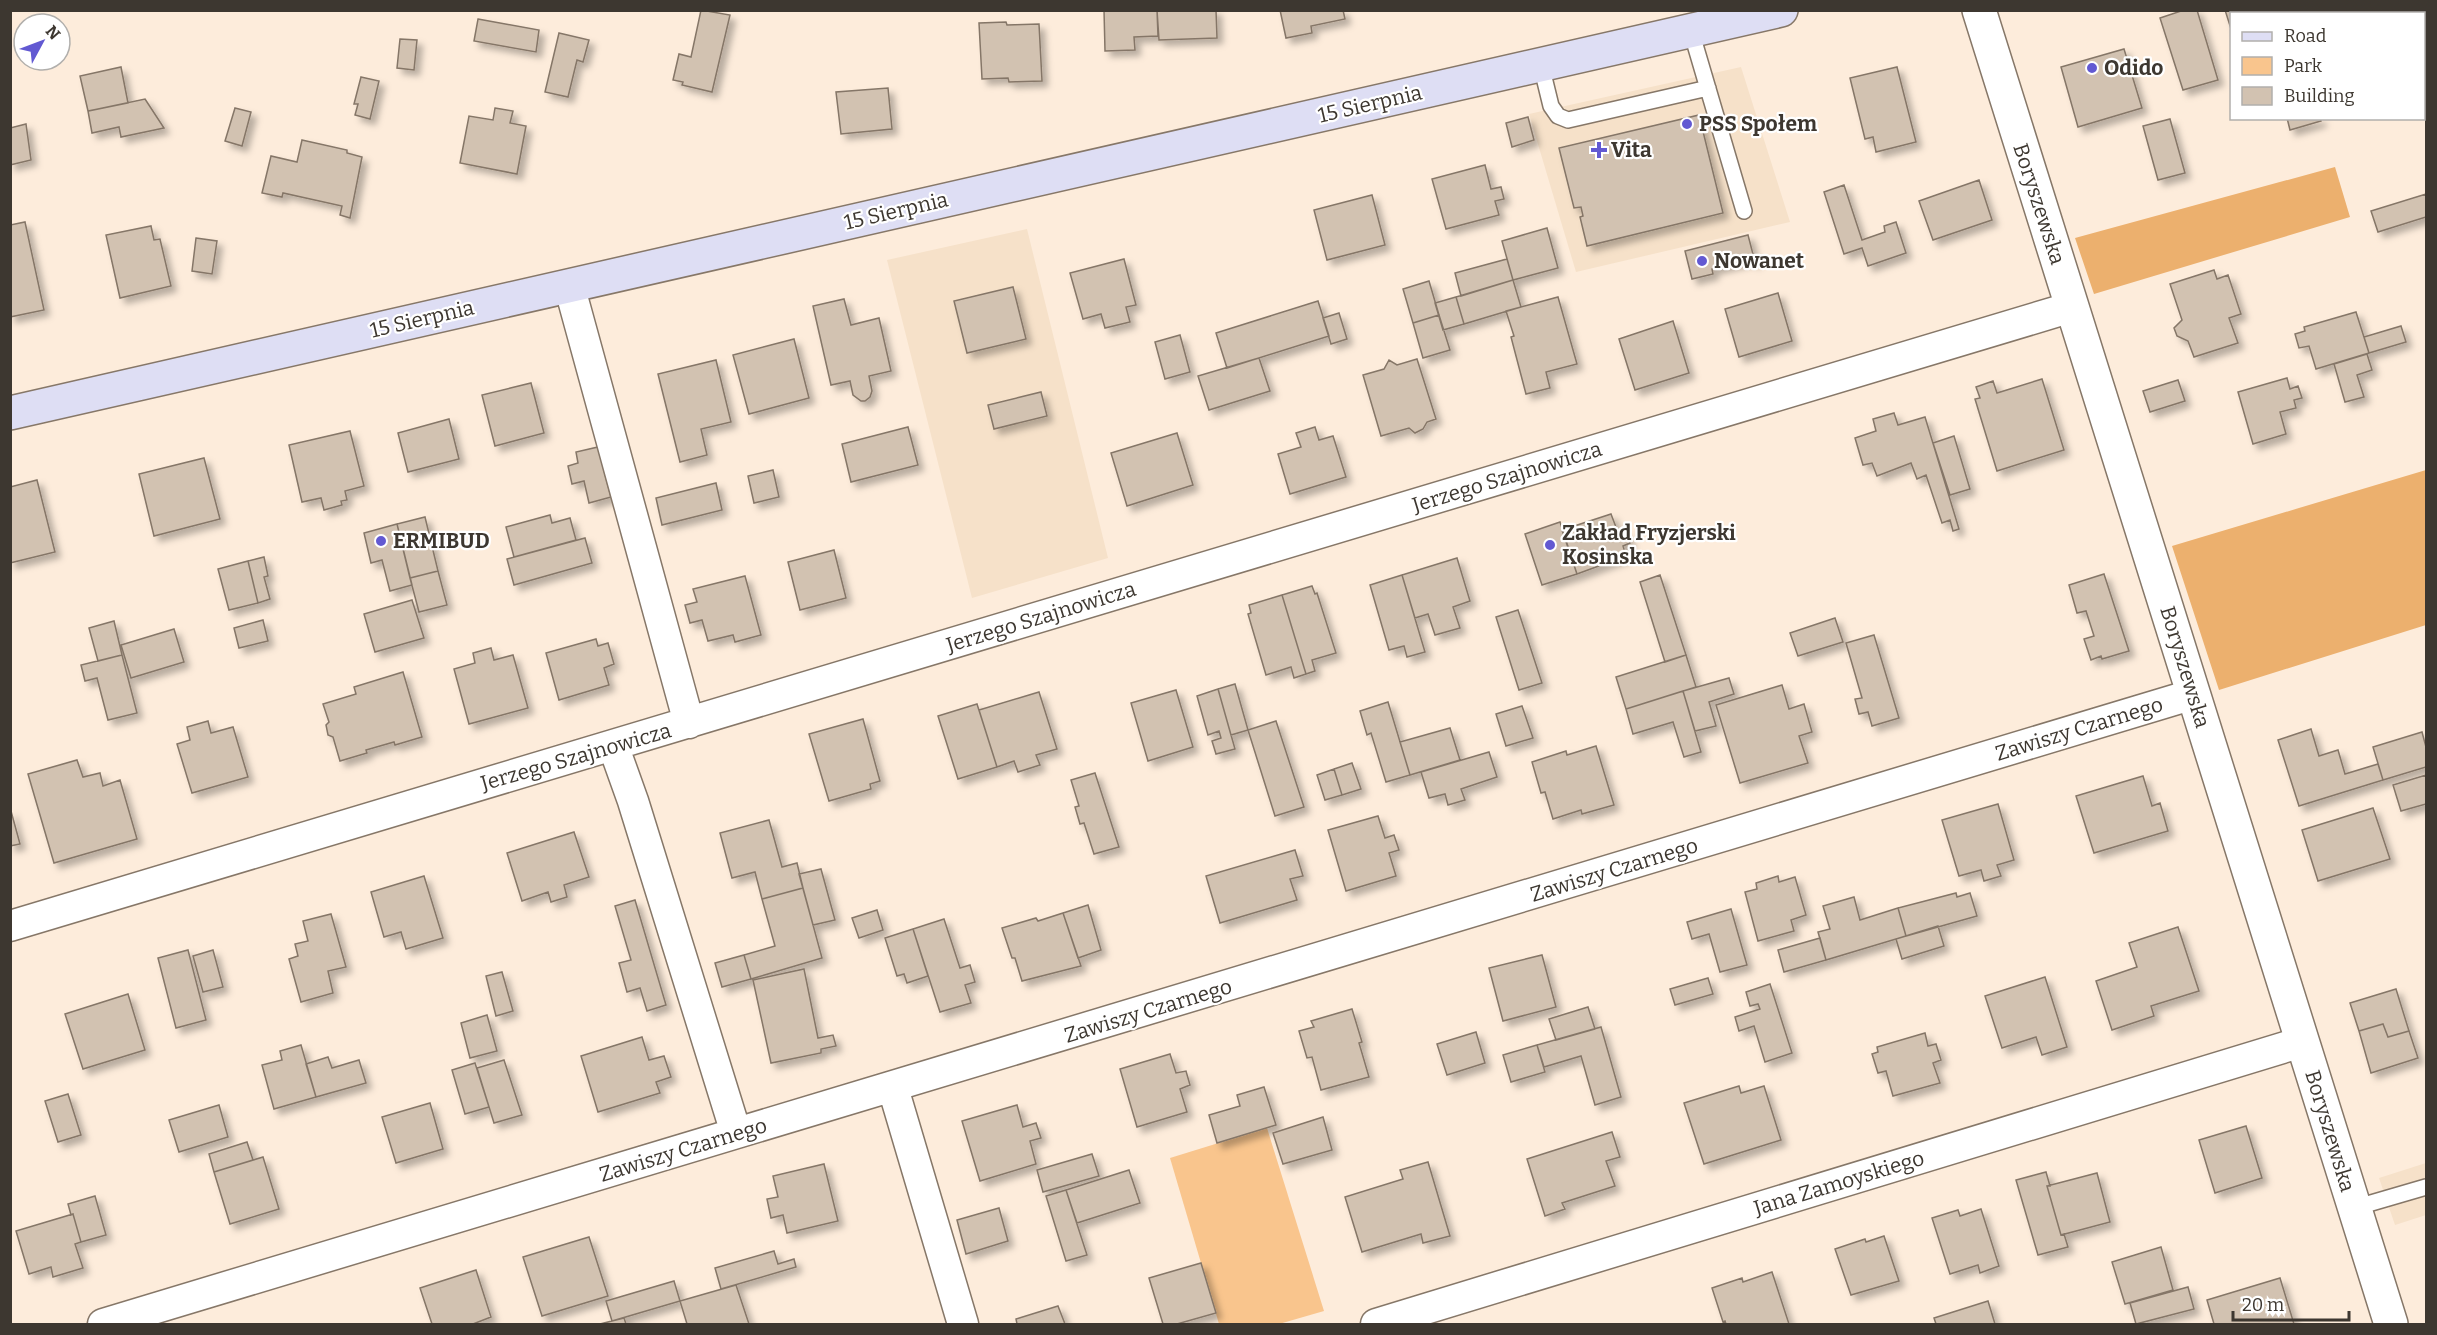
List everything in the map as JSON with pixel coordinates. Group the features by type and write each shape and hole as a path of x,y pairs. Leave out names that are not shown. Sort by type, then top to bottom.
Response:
{"main road":[{"name":"15 Sierpnia","path":"10,413 1781,10"}],"street":[{"name":"Boryszewska","path":"1979,10 2391,1324"},
{"path":"569,285 689,723"},
{"name":"Jerzego Szajnowicza","path":"10,926 2072,307"},
{"name":"Zawiszy Czarnego","path":"103,1324 736,1133 893,1088 2193,694"},
{"path":"613,745 736,1133"},
{"name":"Jana Zamoyskiego","path":"1376,1324 2302,1042"},
{"path":"893,1088 963,1324"}],"lane":[{"path":"1691,31 1744,211"},
{"path":"1541,65 1551,106 1558,116 1568,120 1708,88"},
{"path":"2354,1208 2427,1187"}],"shaded area":[{"path":"1741,67 1790,222 1576,272 1529,114"},
{"path":"2335,167 2350,217 2094,294 2075,238"},
{"path":"1027,229 1108,558 972,598 887,260"},
{"path":"2426,470 2426,625 2219,690 2172,546"},
{"path":"2426,1163 2426,1215 2395,1225 2379,1178"}],"green space":[{"path":"1267,1128 1324,1311 1279,1324 1219,1324 1170,1158"}],"building":[{"path":"701,10 730,15 712,92 682,85 683,82 673,80 679,54 691,57"},
{"path":"1104,10 1157,10 1158,36 1134,37 1135,50 1105,51"},
{"path":"1157,10 1216,10 1217,38 1159,40"},
{"path":"1280,10 1343,10 1345,19 1311,26 1312,33 1286,38"},
{"path":"2184,10 2197,10 2218,80 2183,90 2160,18"},
{"path":"2225,10 2284,10 2284,12 2230,12 2230,26"},
{"path":"2329,10 2385,10 2386,12 2329,12"},
{"path":"478,19 539,30 536,52 474,41"},
{"path":"1006,22 1007,25 1039,24 1042,81 1009,82 1008,78 982,79 979,23"},
{"path":"559,33 589,40 583,62 577,60 568,97 545,92"},
{"path":"400,39 417,40 414,70 397,68"},
{"path":"2124,49 2142,108 2078,127 2061,67"},
{"path":"121,67 128,103 88,111 80,76"},
{"path":"1897,67 1916,142 1876,152 1873,137 1865,139 1850,78"},
{"path":"361,77 379,81 370,119 355,115 358,104 354,104"},
{"path":"888,88 892,129 841,134 836,92"},
{"path":"145,99 164,128 121,137 119,127 92,133 88,111"},
{"path":"235,108 251,112 242,146 225,141"},
{"path":"495,108 513,111 510,123 526,126 517,174 460,163 469,116 493,120"},
{"path":"1699,115 1723,213 1587,246 1580,217 1583,216 1581,207 1574,208 1559,148"},
{"path":"1528,117 1534,140 1512,147 1506,123"},
{"path":"2170,119 2185,173 2158,180 2143,126"},
{"path":"2288,120 2321,121 2290,130"},
{"path":"26,124 31,160 10,165 10,128"},
{"path":"302,140 347,150 347,153 362,157 350,218 340,215 342,206 283,193 282,197 262,193 271,156 297,162"},
{"path":"1485,165 1491,189 1501,187 1504,199 1495,201 1499,215 1446,229 1432,179"},
{"path":"1979,180 1992,220 1933,240 1919,201"},
{"path":"1844,185 1862,240 1885,232 1884,226 1896,222 1906,253 1868,266 1862,248 1844,254 1824,192"},
{"path":"2426,194 2426,217 2378,232 2371,211"},
{"path":"1372,195 1385,245 1327,260 1314,210"},
{"path":"25,222 44,310 10,317 10,225"},
{"path":"151,226 154,240 160,239 171,286 120,298 106,235"},
{"path":"1547,228 1558,268 1513,280 1502,241"},
{"path":"1748,235 1755,262 1753,263 1752,259 1712,269 1713,274 1692,279 1685,251"},
{"path":"196,238 217,241 212,274 192,271"},
{"path":"1124,259 1136,305 1126,307 1130,322 1105,328 1101,314 1083,319 1070,273"},
{"path":"1507,259 1513,280 1461,296 1455,273"},
{"path":"2214,270 2217,279 2228,275 2241,314 2229,318 2238,343 2194,357 2188,341 2177,336 2174,328 2182,320 2170,284"},
{"path":"1513,280 1521,307 1464,324 1456,297"},
{"path":"1429,281 1439,315 1413,323 1403,289"},
{"path":"1013,287 1026,339 967,353 954,301"},
{"path":"1778,293 1792,341 1739,357 1725,309"},
{"path":"1456,297 1464,324 1443,330 1435,303"},
{"path":"1558,297 1577,364 1546,372 1550,388 1526,394 1511,337 1514,336 1506,311"},
{"path":"844,299 851,325 879,318 891,371 869,376 872,391 870,397 865,401 853,395 850,381 831,385 813,306"},
{"path":"1318,301 1329,336 1227,368 1216,333"},
{"path":"2356,312 2369,353 2316,369 2309,346 2299,348 2295,334 2305,331 2304,327"},
{"path":"1339,313 1347,339 1331,344 1323,318"},
{"path":"1439,315 1450,350 1423,358 1413,323"},
{"path":"1673,321 1689,373 1635,390 1619,339"},
{"path":"2401,326 2406,342 2369,353 2364,337"},
{"path":"1180,335 1190,372 1165,379 1155,342"},
{"path":"794,339 809,398 749,414 733,355"},
{"path":"2367,354 2372,370 2357,375 2364,397 2345,402 2334,364"},
{"path":"1259,358 1270,391 1209,410 1198,376"},
{"path":"1417,359 1436,419 1427,422 1423,429 1415,433 1409,428 1381,436 1363,375 1384,369 1389,360 1397,365"},
{"path":"716,360 731,422 701,429 707,455 680,462 658,374"},
{"path":"2287,378 2290,389 2298,386 2302,398 2294,400 2296,408 2280,412 2286,434 2253,444 2238,392"},
{"path":"2042,379 2064,450 1997,471 1975,399 1980,398 1976,387 1993,381 1997,393"},
{"path":"2178,380 2185,401 2150,412 2143,391"},
{"path":"531,383 544,433 495,446 482,395"},
{"path":"1041,392 1047,416 994,429 988,405"},
{"path":"1894,413 1898,425 1925,417 1959,529 1953,531 1950,520 1942,523 1926,475 1917,479 1911,463 1877,476 1872,463 1863,465 1855,438 1876,431 1873,419"},
{"path":"449,419 459,459 408,472 398,433"},
{"path":"908,427 918,465 851,482 842,444"},
{"path":"1315,427 1319,440 1333,436 1346,477 1290,494 1278,454 1301,447 1296,433"},
{"path":"350,431 364,486 345,491 347,500 341,501 342,505 324,510 321,498 302,502 289,445"},
{"path":"1177,433 1193,485 1127,506 1111,453"},
{"path":"1954,436 1970,489 1950,495 1933,443"},
{"path":"598,447 611,497 589,503 584,481 572,484 568,466 578,463 576,452"},
{"path":"204,458 220,519 154,536 139,474"},
{"path":"773,470 779,497 754,503 748,476"},
{"path":"37,480 55,552 10,563 10,487"},
{"path":"716,483 722,510 662,525 656,498"},
{"path":"1611,514 1619,535 1626,533 1630,543 1623,546 1626,556 1577,574 1562,530"},
{"path":"550,515 552,523 570,518 576,540 514,557 506,527"},
{"path":"425,517 438,571 410,578 397,524"},
{"path":"1560,522 1577,574 1542,585 1525,534"},
{"path":"397,524 412,585 390,591 382,560 371,563 364,533"},
{"path":"585,538 592,563 514,585 507,559"},
{"path":"834,550 846,598 800,610 788,562"},
{"path":"264,557 268,576 264,577 270,599 258,603 248,561"},
{"path":"1457,558 1470,601 1453,607 1460,628 1435,635 1428,614 1415,618 1402,575"},
{"path":"248,561 258,603 229,610 218,569"},
{"path":"438,571 447,605 419,612 410,578"},
{"path":"2104,574 2129,651 2091,660 2084,639 2094,636 2086,611 2077,613 2069,585"},
{"path":"1402,575 1425,652 1407,657 1404,646 1389,650 1370,585"},
{"path":"1660,575 1686,655 1665,662 1640,582"},
{"path":"745,576 761,635 735,642 733,635 708,641 702,620 690,623 685,605 697,602 693,589"},
{"path":"1312,586 1315,594 1317,593 1336,653 1312,660 1315,671 1306,674 1282,595"},
{"path":"1282,595 1306,674 1294,678 1291,667 1266,675 1248,614 1251,613 1249,605"},
{"path":"412,600 424,638 375,652 364,614"},
{"path":"1518,610 1542,683 1519,690 1496,617"},
{"path":"1835,618 1843,642 1798,656 1790,633"},
{"path":"263,620 268,641 239,648 234,628"},
{"path":"114,621 122,655 98,661 89,628"},
{"path":"174,629 184,662 131,678 121,645"},
{"path":"1874,635 1899,718 1872,726 1868,712 1859,714 1855,699 1862,698 1846,643"},
{"path":"596,639 598,646 608,643 614,664 604,668 609,685 559,700 546,653"},
{"path":"491,648 494,660 513,655 528,708 469,724 454,669 475,663 473,653"},
{"path":"122,655 137,713 108,720 97,678 85,681 81,665"},
{"path":"1686,655 1696,687 1626,709 1616,677"},
{"path":"403,672 422,737 366,750 367,753 340,761 333,737 328,735 326,725 329,722 323,704 356,694 354,687"},
{"path":"1729,678 1734,694 1709,702 1716,726 1695,731 1683,691"},
{"path":"1235,684 1248,730 1231,735 1218,689"},
{"path":"1782,685 1789,709 1804,704 1812,732 1799,736 1808,763 1740,783 1716,705"},
{"path":"1218,689 1235,749 1216,754 1212,741 1221,738 1219,731 1208,735 1197,696"},
{"path":"1176,690 1193,747 1148,761 1131,703"},
{"path":"1683,691 1701,752 1684,757 1673,722 1633,734 1626,709"},
{"path":"1039,692 1057,749 1036,755 1040,765 1018,772 1014,761 997,767 979,710"},
{"path":"1388,702 1410,775 1386,782 1371,733 1367,735 1360,711"},
{"path":"977,704 997,767 958,779 938,716"},
{"path":"1522,706 1533,738 1506,746 1496,714"},
{"path":"863,719 880,781 870,784 871,789 829,801 809,734"},
{"path":"208,721 211,733 233,727 248,777 192,793 177,744 190,740 187,727"},
{"path":"1276,721 1304,807 1275,816 1248,730"},
{"path":"1450,728 1460,760 1410,775 1400,742"},
{"path":"2311,729 2319,756 2338,750 2345,774 2378,764 2383,780 2299,806 2278,740"},
{"path":"2422,732 2426,747 2426,767 2383,780 2373,747"},
{"path":"1596,746 1614,805 1582,814 1581,810 1553,819 1545,792 1541,793 1532,762 1566,751 1567,755"},
{"path":"1489,752 1497,777 1461,789 1465,800 1448,805 1445,794 1429,798 1421,772"},
{"path":"77,760 83,777 100,773 103,786 120,780 137,839 54,863 28,774"},
{"path":"1352,763 1361,789 1342,795 1334,769"},
{"path":"1334,769 1342,795 1325,800 1317,775"},
{"path":"1095,773 1119,847 1094,854 1084,823 1080,824 1075,807 1079,806 1071,780"},
{"path":"2426,775 2426,804 2401,811 2393,785"},
{"path":"2143,776 2152,806 2160,803 2168,831 2094,853 2076,796"},
{"path":"1998,804 2014,860 1997,865 2001,876 1984,881 1981,870 1959,876 1942,820"},
{"path":"2373,808 2390,859 2318,881 2302,830"},
{"path":"10,812 20,844 10,846"},
{"path":"1378,816 1385,838 1394,835 1399,850 1389,853 1396,876 1346,891 1328,830"},
{"path":"769,820 782,867 797,863 803,888 762,899 755,872 732,878 720,833"},
{"path":"574,832 589,877 564,885 567,897 551,902 548,892 522,901 507,853"},
{"path":"1295,850 1303,876 1290,879 1297,900 1220,923 1206,876"},
{"path":"821,869 835,920 813,925 799,874"},
{"path":"424,876 443,938 406,949 401,932 384,937 371,892"},
{"path":"1778,876 1779,882 1795,877 1806,915 1791,920 1794,931 1758,941 1745,892 1757,889 1756,883"},
{"path":"803,888 822,958 751,979 744,955 775,946 762,899"},
{"path":"1956,893 1957,897 1970,893 1977,916 1906,936 1898,908"},
{"path":"1854,897 1860,920 1898,908 1906,936 1826,960 1818,932 1830,929 1823,906"},
{"path":"635,900 666,1005 647,1011 640,988 627,992 619,963 631,960 615,906"},
{"path":"1088,905 1101,950 1078,958 1063,913"},
{"path":"1731,909 1747,965 1720,972 1709,934 1692,939 1687,922"},
{"path":"877,910 883,930 859,938 852,918"},
{"path":"1063,913 1081,966 1022,981 1002,928"},
{"path":"331,914 346,967 328,971 333,993 301,1002 289,959 298,956 295,944 308,941 303,921"},
{"path":"944,919 960,968 970,965 975,982 965,985 971,1003 940,1012 913,929"},
{"path":"1938,926 1944,946 1902,959 1896,939"},
{"path":"2178,927 2199,991 2151,1006 2154,1016 2112,1030 2096,981 2137,967 2129,943"},
{"path":"913,929 928,976 907,983 904,974 897,976 885,938"},
{"path":"1820,938 1826,960 1784,972 1778,950"},
{"path":"188,950 206,1020 176,1028 158,958"},
{"path":"213,950 223,987 203,992 193,956"},
{"path":"744,955 751,979 722,987 715,963"},
{"path":"1542,955 1556,1007 1503,1021 1489,968"},
{"path":"804,969 818,1038 833,1035 836,1046 821,1049 821,1053 771,1063 753,980"},
{"path":"502,972 513,1011 496,1016 486,976"},
{"path":"2045,977 2067,1047 2042,1055 2036,1037 2002,1048 1985,996"},
{"path":"1708,978 1713,994 1675,1005 1670,989"},
{"path":"1770,984 1792,1053 1765,1062 1754,1026 1739,1031 1735,1017 1760,1009 1758,1004 1750,1006 1746,992"},
{"path":"2396,989 2409,1031 2388,1037 2383,1024 2359,1031 2350,1003"},
{"path":"128,994 145,1050 83,1069 65,1014"},
{"path":"1588,1007 1595,1029 1556,1040 1549,1019"},
{"path":"1352,1009 1369,1077 1321,1090 1312,1057 1307,1058 1299,1031 1314,1027 1311,1021"},
{"path":"487,1015 497,1051 470,1058 461,1023"},
{"path":"2383,1024 2388,1037 2409,1031 2418,1058 2371,1073 2359,1031"},
{"path":"1601,1027 1621,1097 1595,1105 1581,1056 1544,1067 1537,1045"},
{"path":"1476,1032 1485,1063 1447,1075 1437,1044"},
{"path":"1925,1033 1928,1046 1936,1044 1941,1060 1933,1063 1940,1083 1893,1096 1886,1071 1878,1073 1872,1054 1878,1052 1877,1047"},
{"path":"642,1037 649,1060 664,1056 671,1077 656,1082 660,1093 598,1112 581,1056"},
{"path":"301,1045 316,1097 274,1109 262,1065 282,1060 280,1051"},
{"path":"1537,1045 1545,1072 1511,1082 1503,1055"},
{"path":"1170,1054 1176,1073 1186,1071 1190,1085 1180,1089 1187,1112 1137,1127 1120,1069"},
{"path":"328,1057 332,1068 359,1060 366,1083 316,1097 306,1064"},
{"path":"504,1060 522,1115 494,1123 477,1068"},
{"path":"475,1063 489,1107 465,1114 452,1070"},
{"path":"1739,1086 1741,1093 1764,1086 1781,1140 1704,1164 1684,1103"},
{"path":"1264,1087 1276,1125 1217,1143 1209,1115 1240,1106 1237,1095"},
{"path":"68,1094 81,1135 58,1142 45,1101"},
{"path":"430,1103 443,1149 396,1163 382,1117"},
{"path":"219,1105 228,1137 179,1152 169,1120"},
{"path":"1017,1105 1023,1127 1036,1123 1041,1138 1030,1141 1036,1164 980,1181 962,1121"},
{"path":"1323,1117 1332,1150 1283,1164 1273,1133"},
{"path":"2246,1126 2262,1178 2215,1193 2199,1140"},
{"path":"1612,1132 1620,1157 1606,1161 1615,1186 1562,1203 1565,1209 1545,1216 1527,1159"},
{"path":"247,1142 253,1160 214,1172 209,1154"},
{"path":"1092,1154 1099,1176 1043,1192 1037,1170"},
{"path":"263,1157 279,1209 230,1224 214,1172"},
{"path":"1428,1162 1450,1236 1423,1243 1421,1234 1362,1252 1345,1197 1403,1179 1400,1170"},
{"path":"824,1164 838,1221 787,1233 783,1215 771,1218 767,1199 778,1197 773,1176"},
{"path":"1129,1170 1140,1203 1077,1223 1066,1190"},
{"path":"2046,1172 2050,1186 2047,1186 2061,1235 2064,1234 2068,1247 2038,1255 2016,1180"},
{"path":"2097,1173 2110,1222 2061,1235 2047,1186"},
{"path":"1066,1190 1087,1255 1066,1261 1046,1196"},
{"path":"95,1196 106,1235 81,1242 68,1204"},
{"path":"999,1208 1008,1241 966,1254 957,1220"},
{"path":"1981,1209 1999,1266 1980,1273 1978,1265 1950,1274 1932,1218 1958,1210 1960,1216"},
{"path":"73,1214 81,1242 75,1244 83,1268 53,1277 51,1267 29,1274 16,1231"},
{"path":"1884,1236 1899,1281 1851,1295 1835,1249 1865,1239 1866,1242"},
{"path":"589,1237 608,1296 542,1316 523,1257"},
{"path":"2161,1247 2173,1290 2125,1304 2112,1262"},
{"path":"774,1251 778,1264 794,1259 796,1267 721,1289 715,1268"},
{"path":"1201,1263 1216,1313 1177,1324 1163,1324 1149,1278"},
{"path":"476,1270 491,1317 473,1324 432,1324 420,1288"},
{"path":"1772,1272 1789,1324 1726,1324 1725,1321 1723,1322 1712,1288 1742,1278 1743,1282"},
{"path":"2280,1278 2294,1324 2214,1324 2207,1300"},
{"path":"674,1281 680,1301 612,1321 606,1301"},
{"path":"736,1285 749,1324 687,1324 680,1301"},
{"path":"2188,1287 2194,1309 2136,1324 2130,1303"},
{"path":"1988,1301 1995,1324 1936,1324 1934,1318"},
{"path":"1058,1306 1065,1324 1017,1324 1016,1319"},
{"path":"624,1318 626,1324 600,1324"}],"place":[{"name":"Odido","path":"2092,68"},
{"name":"PSS Społem","path":"1687,124"},
{"name":"Vita","path":"1599,150"},
{"name":"Nowanet","path":"1702,261"},
{"name":"ERMIBUD","path":"381,541"},
{"name":"Zakład Fryzjerski Kosinska","path":"1550,545"}]}
